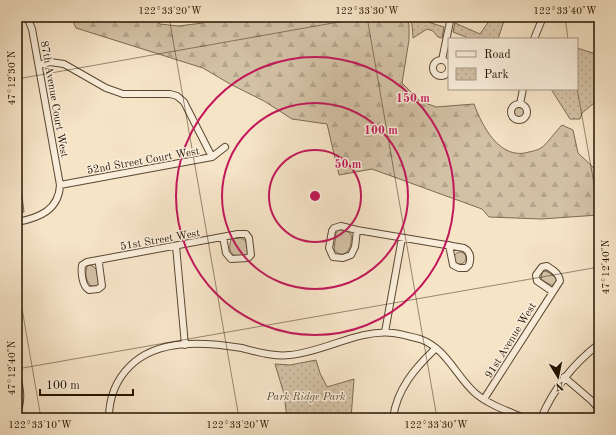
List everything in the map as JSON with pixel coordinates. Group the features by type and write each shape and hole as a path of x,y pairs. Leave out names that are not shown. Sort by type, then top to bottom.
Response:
{"street":[{"name":"87th Avenue Court West","path":"27,17 32,29 60,185"},
{"path":"442,60 451,17"},
{"path":"534,38 543,17"},
{"path":"39,65 50,62 64,64 106,88 123,94 170,94 176,96 184,102 212,157"},
{"path":"520,104 523,90"},
{"name":"52nd Street Court West","path":"60,185 212,157 225,147"},
{"path":"17,222 37,218 51,208 59,196 60,185"},
{"path":"357,230 351,255 343,258 333,257 329,248 332,231 334,228 341,226 402,238 449,245"},
{"name":"51st Street West","path":"100,260 99,264 102,286 98,289 89,290 84,286 81,272 82,265 84,263 238,234 246,234 249,238 251,255 248,258 231,259 226,253 223,237"},
{"path":"385,332 402,238"},
{"path":"176,246 185,345"},
{"name":"91st Avenue West","path":"484,399 553,292"},
{"path":"109,418 114,389 120,378 132,364 141,357 158,349 185,345 228,346 272,355 287,355 303,353 369,334 385,332 402,334 430,344 448,360 475,393 484,399 524,418"},
{"path":"541,418 564,377 581,359 599,344"},
{"path":"393,418 395,406 408,379 418,365 435,349"},
{"path":"17,376 20,404 17,411"},
{"path":"564,377 599,409"}],"green space":[{"path":"71,17 152,17 160,24 178,26 203,23 213,17 403,17 409,24 409,40 402,83 420,101 436,107 474,104 477,113 487,131 501,147 509,151 519,153 540,149 562,125 573,130 578,153 599,171 599,215 541,219 489,217 482,209 372,169 339,175 327,124 292,119 264,101 230,84 203,68 76,28"},
{"path":"406,17 415,17 444,27 442,38 438,37 433,31 427,29 413,38 412,24"},
{"path":"492,17 506,17 498,38 466,38 453,32 455,23 480,34"},
{"path":"578,48 599,55 599,99 582,113 580,119 570,119 552,90 578,90"},
{"path":"517,108 521,108 523,112 521,116 517,116 515,114 515,110"},
{"path":"17,156 24,212 17,213"},
{"path":"338,230 345,230 351,234 350,248 342,254 334,250 336,233"},
{"path":"241,238 246,241 248,253 246,256 232,254 230,248 231,239"},
{"path":"460,252 464,254 466,258 464,262 460,264 456,262 454,258 456,254"},
{"path":"88,265 93,266 96,269 99,283 96,286 91,286 87,279 86,270"},
{"path":"543,271 548,272 556,278 557,282 555,285 551,285 542,280 541,277"},
{"name":"Park Ridge Park","path":"316,360 320,373 327,387 354,379 351,418 287,418 284,394 275,364 290,365"}]}
